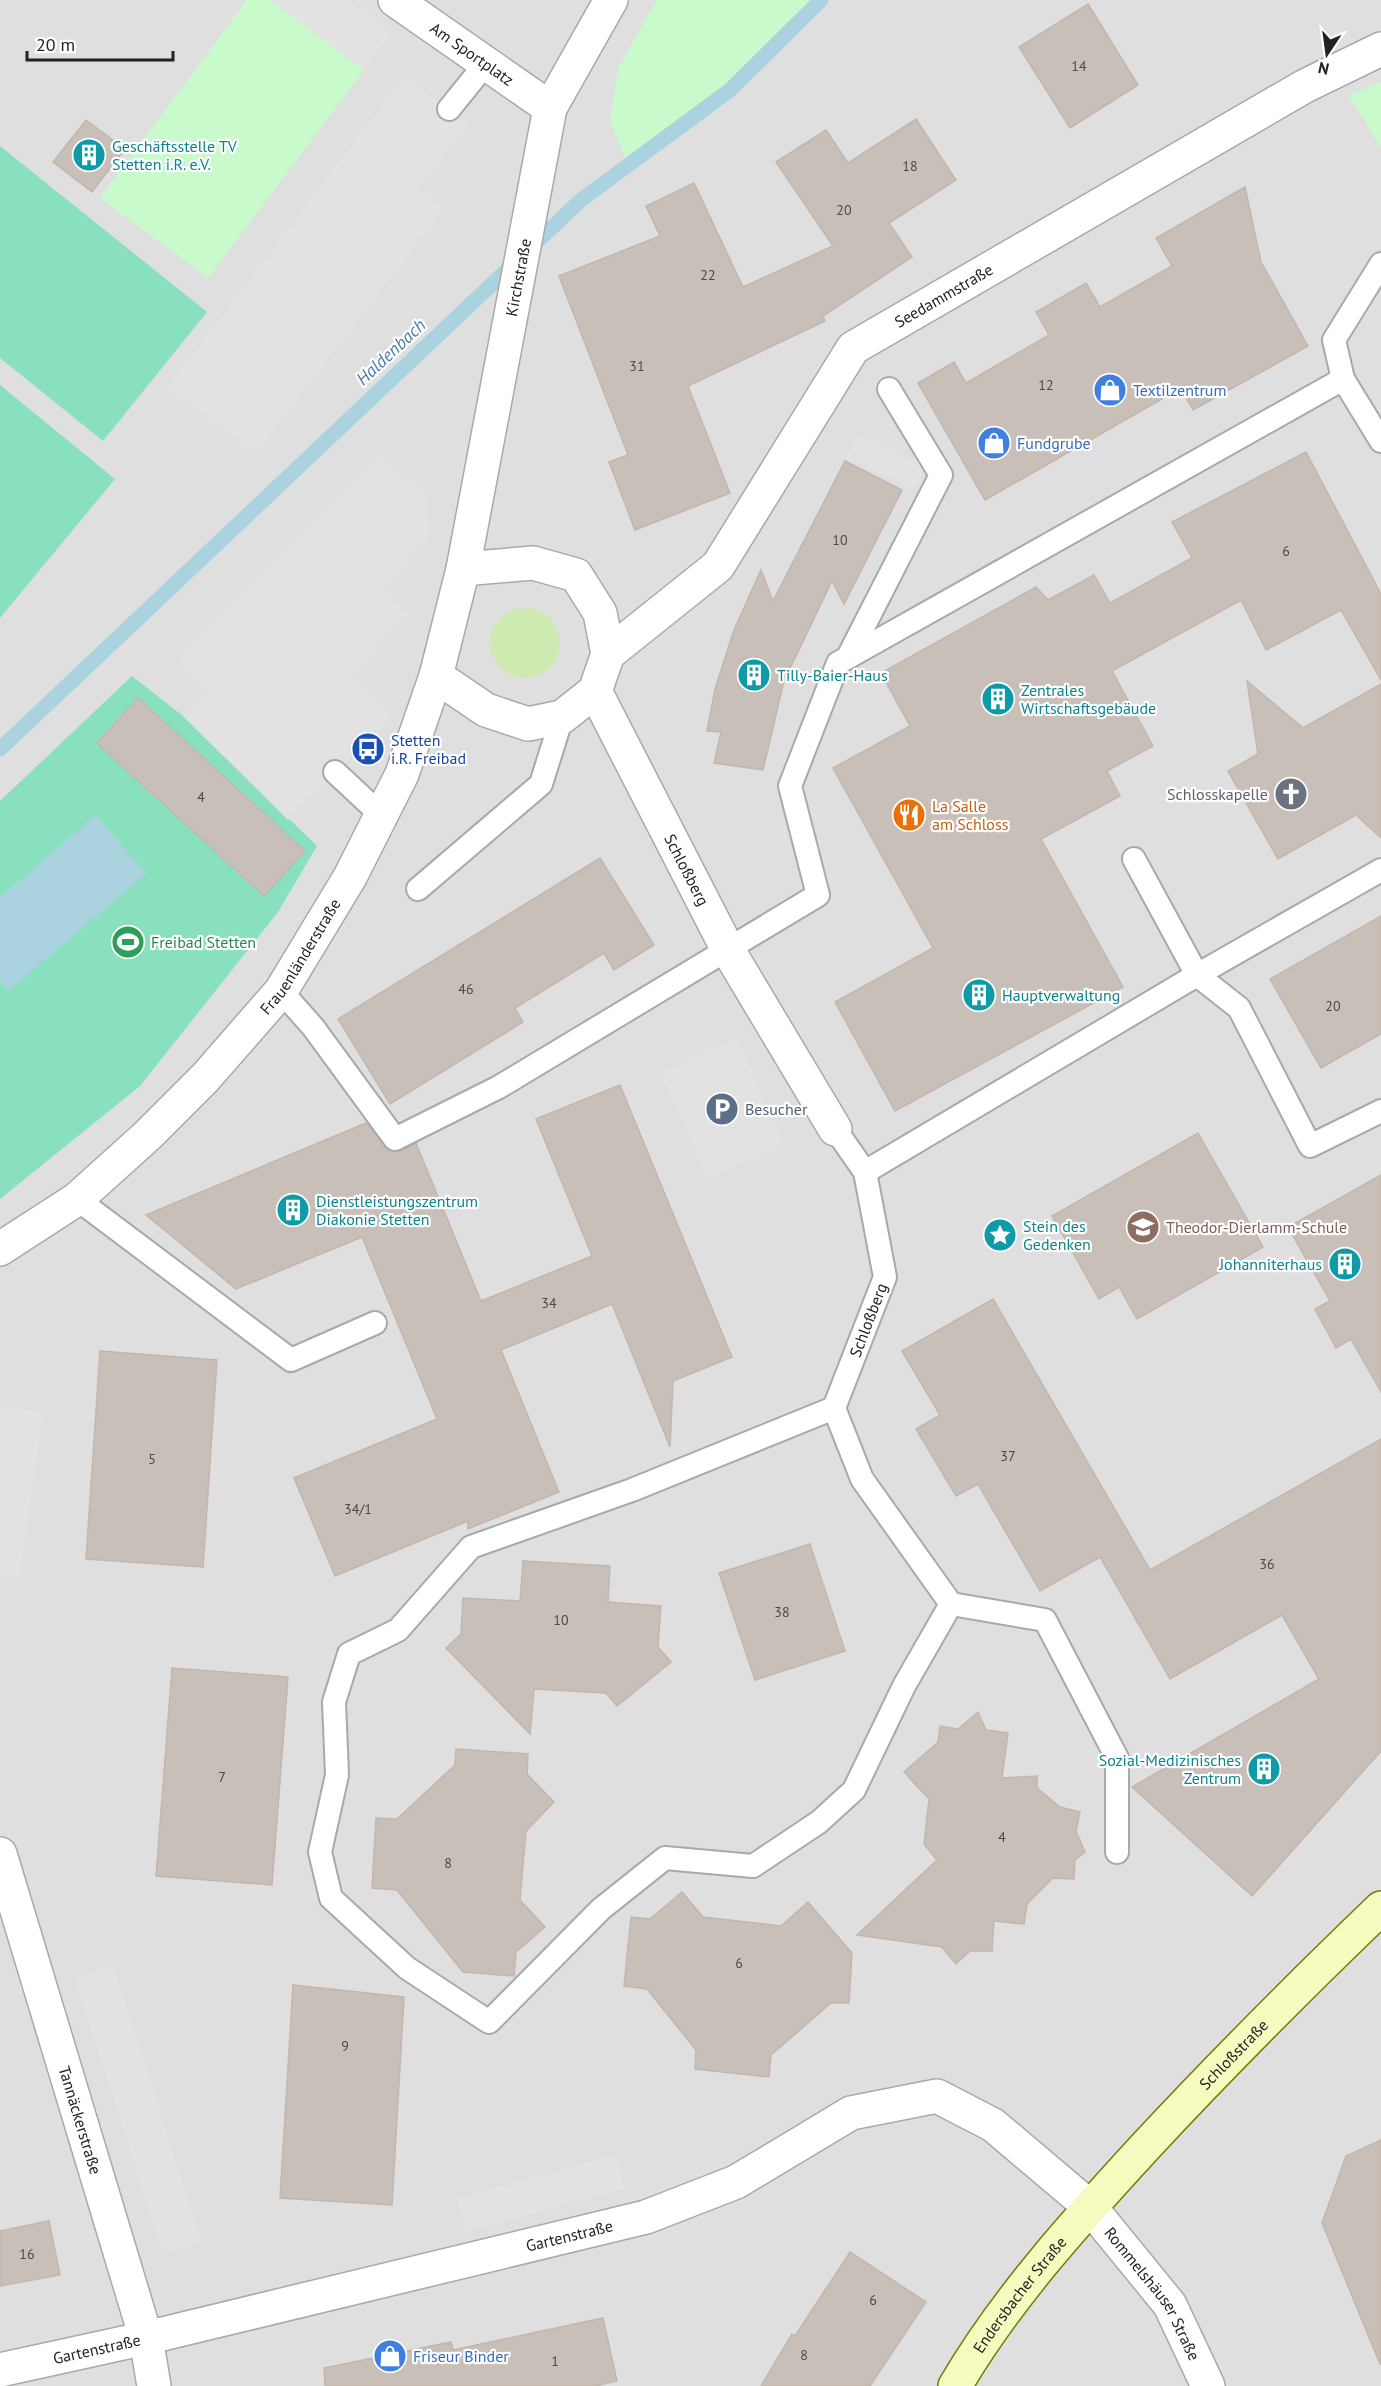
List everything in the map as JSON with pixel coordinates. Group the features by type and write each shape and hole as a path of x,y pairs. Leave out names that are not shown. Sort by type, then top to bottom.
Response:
{"main road":[{"name":"Schloßstraße","path":"1090,2206 1242,2043 1381,1908"},
{"name":"Endersbacher Straße","path":"955,2386 1019,2293 1090,2206"}],"street":[{"name":"Am Sportplatz","path":"395,0 550,108"},
{"name":"Kirchstraße","path":"463,569 550,108 611,0"},
{"name":"Seedammstraße","path":"608,654 718,566 853,348 1305,86 1381,49"},
{"path":"436,676 486,710 528,724 562,717 595,692 608,654 600,613 576,575 532,563 463,569"},
{"name":"Frauenländerstraße","path":"0,1249 77,1199 206,1078 281,991 350,877 402,774 436,676 463,569"},
{"name":"Schloßberg","path":"595,692 728,950 835,1129"},
{"name":"Tannäckerstraße","path":"0,1854 8,1918 30,1950 146,2338 154,2386"},
{"name":"Gartenstraße","path":"0,2370 146,2338 646,2217 736,2182 851,2113 937,2096 993,2125 1090,2206"},
{"name":"Rommelshäuser Straße","path":"1090,2206 1170,2305 1208,2386"}],"lane":[{"path":"449,109 487,62"},
{"path":"1381,264 1334,340 1343,379 1381,441"},
{"path":"281,991 313,1027 395,1139 499,1087 818,895 790,786 838,663 1343,379"},
{"path":"848,657 941,475 889,389"},
{"path":"418,889 541,784 562,717"},
{"path":"335,772 381,815"},
{"path":"1134,859 1197,975 1239,1008 1310,1146 1381,1111"},
{"path":"865,1172 1197,975 1381,870"},
{"name":"Schloßberg","path":"834,1408 885,1277 865,1172 835,1129"},
{"path":"77,1199 291,1360 375,1323"},
{"path":"951,1604 904,1686 854,1790 819,1822 753,1866 665,1858 601,1909 489,2022 407,1968 331,1898 320,1852 337,1775 334,1702 349,1654 398,1630 471,1547 632,1490 834,1408 862,1479 951,1604 1045,1620 1117,1758 1117,1852"}],"shaded area":[{"path":"0,0 1381,0 1381,2386 0,2386"},
{"path":"270,0 349,0 392,32 364,70"},
{"path":"404,76 469,124 418,188 446,207 255,454 167,388"},
{"path":"858,434 926,465 915,490 847,458"},
{"path":"383,455 426,497 430,538 383,586 410,614 350,675 391,716 288,820 183,716 208,690 178,661"},
{"name":"Besucher","path":"737,1038 784,1145 708,1178 660,1072"},
{"path":"0,1408 44,1412 20,1577 0,1573"},
{"path":"114,1965 202,2242 163,2254 74,1979"},
{"path":"616,2155 625,2188 465,2231 456,2199"}],"green space":[{"path":"247,0 271,0 364,70 208,278 100,198"},
{"path":"657,0 829,0 773,53 631,173 610,119 618,69"},
{"path":"1381,82 1381,147 1349,96"},
{"path":"0,146 207,312 103,441 0,358"},
{"path":"0,385 115,479 0,618"},
{"path":"525,608 538,611 550,618 557,630 560,643 557,656 550,668 538,675 525,678 512,675 500,668 493,656 490,643 493,630 500,618 512,611"},
{"name":"Freibad Stetten","path":"132,676 183,716 317,846 278,912 140,1086 0,1199 0,801"}],"water":[{"path":"96,815 146,874 8,991 0,981 0,897"}],"building":[{"path":"1088,4 1138,85 1070,128 1019,47"},
{"path":"916,119 956,180 889,223 912,257 823,316 825,321 688,386 730,493 635,530 609,462 628,455 559,276 660,236 646,206 694,183 743,287 833,246 776,162 826,130 848,163"},
{"name":"Geschäftsstelle TV Stetten i.R. e.V.","path":"86,120 125,149 92,192 53,162"},
{"path":"1245,187 1261,262 1308,346 1193,410 1181,388 985,500 918,383 954,362 966,383 1049,335 1036,312 1086,283 1100,307 1172,266 1156,238"},
{"path":"1306,452 1381,594 1381,680 1341,610 1266,650 1241,600 1112,671 1153,746 1107,771 1120,796 1041,839 1123,987 895,1111 835,1002 933,948 833,768 910,726 881,673 1036,587 1048,600 1094,575 1110,603 1192,558 1172,522"},
{"path":"845,461 902,490 844,604 832,581 784,681 763,770 714,763 721,732 707,731 715,689 734,630 761,570 773,601"},
{"path":"1247,681 1303,728 1381,684 1381,838 1356,815 1278,859 1228,771 1258,754"},
{"path":"138,698 305,851 264,896 97,743"},
{"path":"600,858 654,945 614,970 604,953 515,1008 523,1022 390,1104 338,1019"},
{"path":"1381,916 1381,1034 1321,1068 1270,979"},
{"path":"620,1085 732,1357 673,1381 670,1447 612,1304 501,1350 559,1492 468,1529 468,1521 335,1576 294,1478 437,1419 362,1237 236,1289 146,1215 366,1123 389,1151 401,1151 416,1143 481,1301 592,1256 536,1119"},
{"name":"Theodor-Dierlamm-Schule","path":"1198,1133 1263,1247 1137,1319 1119,1287 1099,1299 1052,1216"},
{"name":"Johanniterhaus","path":"1381,1175 1381,1392 1351,1339 1336,1348 1315,1309 1330,1301 1288,1227"},
{"path":"993,1299 1150,1570 1381,1439 1381,1751 1252,1896 1132,1787 1319,1679 1282,1615 1170,1679 1100,1557 1040,1591 978,1484 956,1496 916,1429 940,1415 902,1351"},
{"path":"100,1351 217,1360 203,1567 86,1559"},
{"path":"810,1544 845,1651 755,1680 719,1573"},
{"path":"523,1561 610,1566 608,1602 661,1606 658,1647 671,1662 617,1706 606,1693 534,1689 530,1734 446,1648 461,1634 463,1598 520,1601"},
{"path":"172,1668 288,1677 272,1885 156,1876"},
{"path":"978,1712 986,1730 1008,1733 1002,1778 1037,1776 1037,1788 1060,1807 1080,1812 1076,1831 1085,1852 1075,1860 1074,1879 1053,1878 1027,1904 1024,1924 994,1921 992,1951 970,1951 956,1964 942,1947 857,1935 937,1860 924,1844 929,1799 904,1772 938,1742 940,1726 958,1729"},
{"path":"456,1749 528,1754 527,1774 554,1802 526,1831 520,1900 545,1927 516,1952 514,1976 463,1972 397,1890 372,1888 376,1818 397,1819 455,1765"},
{"path":"682,1892 703,1917 781,1926 808,1902 852,1953 849,2003 831,2003 771,2055 769,2077 695,2069 696,2050 647,1989 624,1986 631,1917 650,1919"},
{"path":"293,1985 404,1997 392,2205 280,2198"},
{"path":"1381,2140 1380,2364 1322,2223 1346,2156"},
{"path":"49,2221 60,2275 0,2286 0,2231"},
{"path":"850,2252 926,2302 870,2386 761,2386 792,2334 795,2336"},
{"path":"603,2318 617,2381 595,2386 325,2386 324,2368 451,2342 453,2350"}],"waterway":[{"name":"Haldenbach","path":"0,749 581,200 730,90 821,0"}],"place":[{"name":"Geschäftsstelle TV Stetten i.R. e.V.","path":"89,155"},
{"name":"Textilzentrum","path":"1110,390"},
{"name":"Fundgrube","path":"994,443"},
{"name":"Tilly-Baier-Haus","path":"754,675"},
{"name":"Zentrales Wirtschaftsgebäude","path":"998,699"},
{"name":"Stetten i.R. Freibad","path":"368,749"},
{"name":"Schlosskapelle","path":"1291,794"},
{"name":"La Salle am Schloss","path":"909,815"},
{"name":"Freibad Stetten","path":"128,942"},
{"name":"Hauptverwaltung","path":"979,995"},
{"name":"Besucher","path":"722,1109"},
{"name":"Dienstleistungszentrum Diakonie Stetten","path":"293,1210"},
{"name":"Theodor-Dierlamm-Schule","path":"1143,1227"},
{"name":"Stein des Gedenken","path":"1000,1235"},
{"name":"Johanniterhaus","path":"1345,1264"},
{"name":"Sozial-Medizinisches Zentrum","path":"1264,1769"},
{"name":"Friseur Binder","path":"390,2356"}]}
